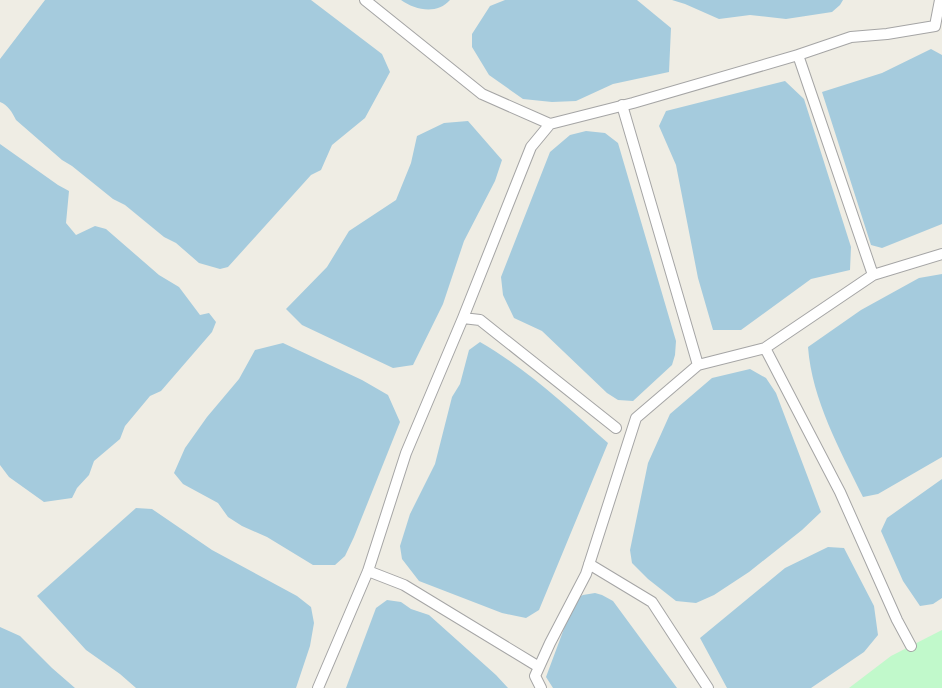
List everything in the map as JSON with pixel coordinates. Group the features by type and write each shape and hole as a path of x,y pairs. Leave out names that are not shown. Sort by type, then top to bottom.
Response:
{"lane":[{"path":"365,0 482,94 550,124"},
{"path":"318,688 368,571 406,453 463,318 531,147 550,124 622,106 798,55 851,37 887,34 935,26 940,0"},
{"path":"798,55 873,275"},
{"path":"622,106 698,365"},
{"path":"541,688 535,676 586,574 636,418 698,365 765,348 873,275 942,254"},
{"path":"463,318 480,320 616,428"},
{"path":"765,348 840,492 897,620 911,646"},
{"path":"589,564 652,602 708,688"},
{"path":"368,571 404,585 539,667"}],"green space":[{"path":"942,630 942,688 849,688 891,656"}],"water":[{"path":"45,0 311,0 382,54 390,72 365,118 332,145 321,170 311,175 228,267 220,269 199,263 176,243 164,237 125,205 113,199 62,160 16,120 10,109 0,102 0,59"},
{"path":"401,0 450,0 439,8 426,9 413,6"},
{"path":"505,0 637,0 671,28 669,72 613,84 576,101 552,102 523,99 489,75 472,47 472,34 490,6"},
{"path":"672,0 843,0 832,12 786,19 750,15 719,19"},
{"path":"931,49 942,55 942,224 882,248 871,245 822,92 882,73"},
{"path":"785,81 804,99 851,247 850,270 811,279 741,330 713,330 698,278 676,165 659,126 666,111"},
{"path":"468,121 502,160 495,181 464,241 443,304 413,365 393,368 302,325 286,309 327,267 349,231 396,200 411,163 417,136 444,123"},
{"path":"586,131 605,133 618,143 676,341 672,365 633,401 618,400 607,393 542,331 514,318 503,295 501,277 550,152 570,135"},
{"path":"0,144 69,191 66,223 76,235 95,226 106,229 159,275 179,287 200,315 209,313 216,322 212,332 161,391 150,396 125,426 120,439 94,461 89,475 77,488 72,498 44,502 9,477 0,465"},
{"path":"942,274 942,457 878,494 863,497 828,424 821,405 815,386 808,347 861,310 919,278"},
{"path":"480,342 530,376 608,443 539,610 526,618 502,613 419,581 402,559 400,546 410,514 435,464 452,397 460,384 469,350"},
{"path":"283,343 362,380 388,395 400,422 354,537 345,556 335,565 313,565 267,537 242,526 228,517 218,503 183,484 174,473 185,448 207,417 239,379 255,350"},
{"path":"750,369 766,378 776,393 821,512 802,530 749,572 714,595 696,603 676,601 648,579 632,563 630,550 648,463 670,414 712,378"},
{"path":"942,479 942,598 933,604 920,606 903,581 881,531 887,518"},
{"path":"136,508 152,509 212,550 297,596 311,607 314,623 310,646 296,688 136,688 86,650 37,596"},
{"path":"828,547 844,548 874,606 878,635 864,652 811,688 727,688 700,638 785,568"},
{"path":"595,593 613,601 677,688 553,688 546,677 575,599 583,595"},
{"path":"387,600 401,602 411,609 429,615 508,688 346,688 376,608"},
{"path":"0,627 20,636 75,688 0,688"}]}
